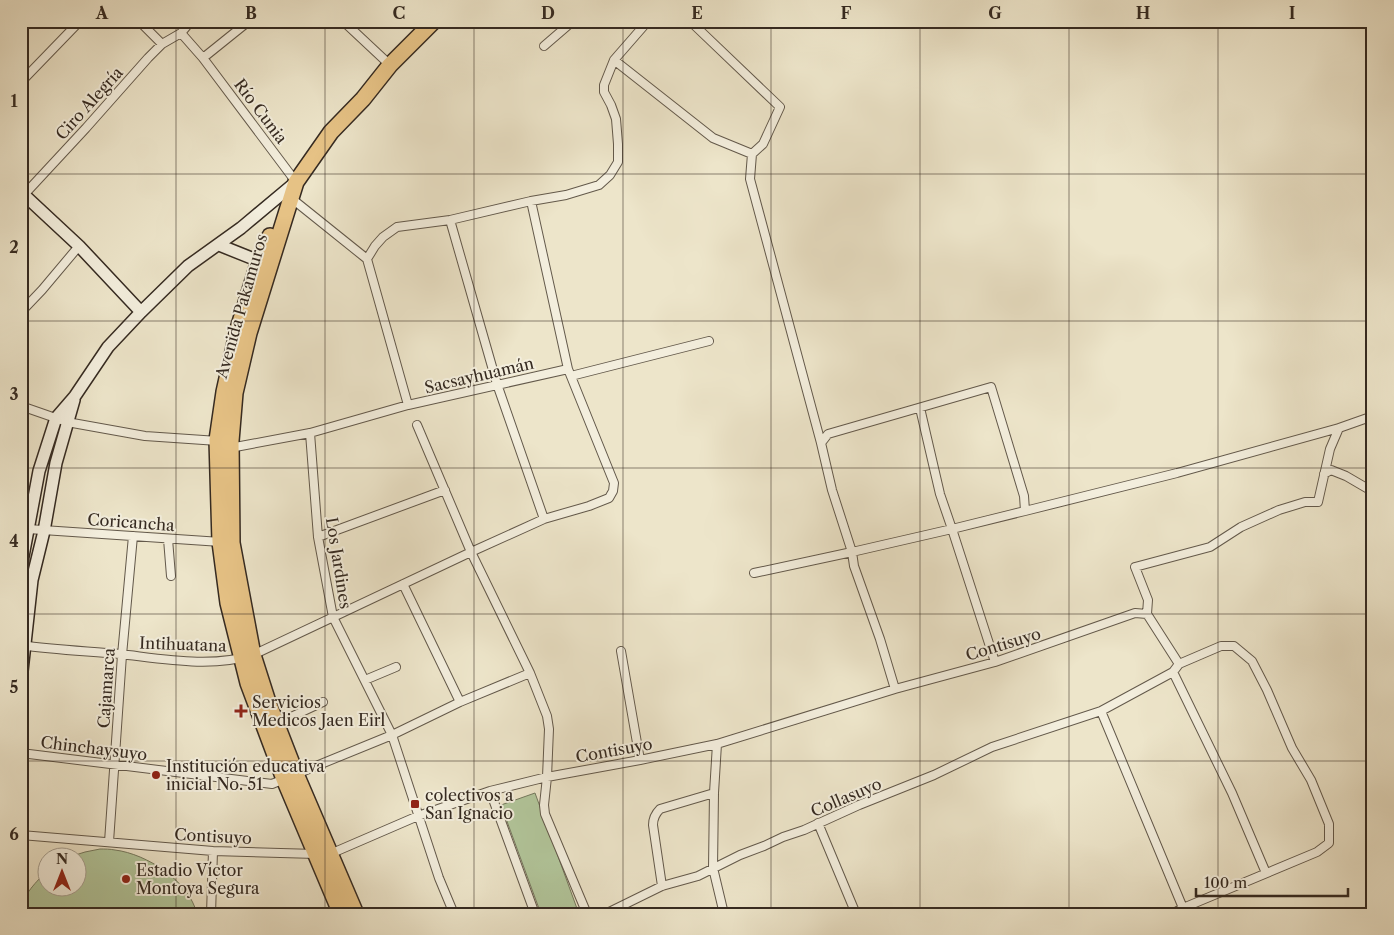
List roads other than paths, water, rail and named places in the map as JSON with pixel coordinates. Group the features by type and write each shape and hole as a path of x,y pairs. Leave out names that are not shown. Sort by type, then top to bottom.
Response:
{"highway":[{"name":"Avenida Pakamuros","path":"356,914 323,854 248,683 247,657 226,543 226,443 235,393 264,263 296,182 331,132 363,99 390,65 434,21"},
{"name":"Avenida Pakamuros","path":"247,657 276,724 290,776"},
{"name":"Avenida Pakamuros","path":"323,854 341,914"}],"street":[{"path":"21,82 80,21"},
{"path":"139,21 162,44"},
{"name":"Ciro Alegría","path":"22,195 86,128 148,58 162,44 181,32 191,21"},
{"path":"203,58 249,21"},
{"path":"343,21 390,65"},
{"path":"544,46 573,21"},
{"path":"367,259 375,246 398,227 450,220 531,201 566,195 599,185 610,175 618,162 616,118 604,92 604,85 614,60 648,21"},
{"path":"690,21 780,108 763,144 752,154 750,179 832,490 852,552 854,566 880,639 895,689"},
{"name":"Río Cunia","path":"181,32 203,58 296,182"},
{"path":"614,60 713,138 752,154"},
{"path":"21,567 39,471 56,418 75,396 108,347 141,312 188,266 241,228 296,182"},
{"path":"22,195 79,246 141,312"},
{"path":"291,198 367,259 408,405"},
{"path":"247,657 544,519 609,498 614,484 570,372 531,201"},
{"path":"450,220 497,384 544,519"},
{"path":"219,244 264,263"},
{"path":"21,312 79,246"},
{"name":"Sacsayhuamán","path":"21,406 67,422 144,436 226,443 310,433 408,405 497,384 570,372 709,341"},
{"path":"821,443 828,434 991,387 1024,496 1025,511"},
{"path":"21,680 27,580 44,531 56,463 75,396"},
{"path":"920,408 940,494 995,662"},
{"path":"754,573 952,529 1176,473 1339,428 1373,416"},
{"path":"418,425 471,552 530,674 547,716 545,814 587,914"},
{"path":"1179,664 1147,614 1148,600 1135,567 1210,547 1241,527 1279,510 1305,502 1318,502 1330,449 1339,428"},
{"name":"Los Jardines","path":"310,433 318,537 333,617 392,735 438,878 454,914"},
{"path":"1324,474 1330,470 1346,476 1370,490 1373,489"},
{"path":"318,537 445,490"},
{"name":"Coricancha","path":"28,529 226,543"},
{"name":"Cajamarca","path":"109,842 122,655 133,536"},
{"path":"168,539 171,576"},
{"path":"403,584 460,702"},
{"name":"Contisuyo","path":"21,835 213,851 323,854 418,816 490,791 547,777 716,744 895,689 995,662 1135,613 1147,614"},
{"name":"Intihuatana","path":"23,646 182,660 226,661 247,657"},
{"path":"1172,914 1316,852 1329,843 1329,824 1311,780 1292,748 1252,660 1234,646 1221,646 1179,664 1173,672 1232,793 1266,873"},
{"path":"621,651 640,760"},
{"path":"365,680 396,667"},
{"name":"Collasuyo","path":"605,914 662,886 698,876 740,855 934,775 992,747 1101,711 1173,672"},
{"name":"Chinchaysuyo","path":"21,753 272,784 392,735 460,702 530,674"},
{"path":"276,724 323,702"},
{"path":"1101,711 1183,908"},
{"path":"716,744 713,868 724,914"},
{"path":"490,791 535,914"},
{"path":"662,886 653,825 655,814 660,809 714,793"},
{"path":"818,823 855,913"},
{"path":"211,914 213,851"}],"place":[{"name":"Servicios Medicos Jaen Eirl","path":"241,711"},
{"name":"Institución educativa inicial No. 51","path":"156,775"},
{"name":"colectivos a San Ignacio","path":"415,804"},
{"name":"Estadio Víctor Montoya Segura","path":"126,879"}]}
